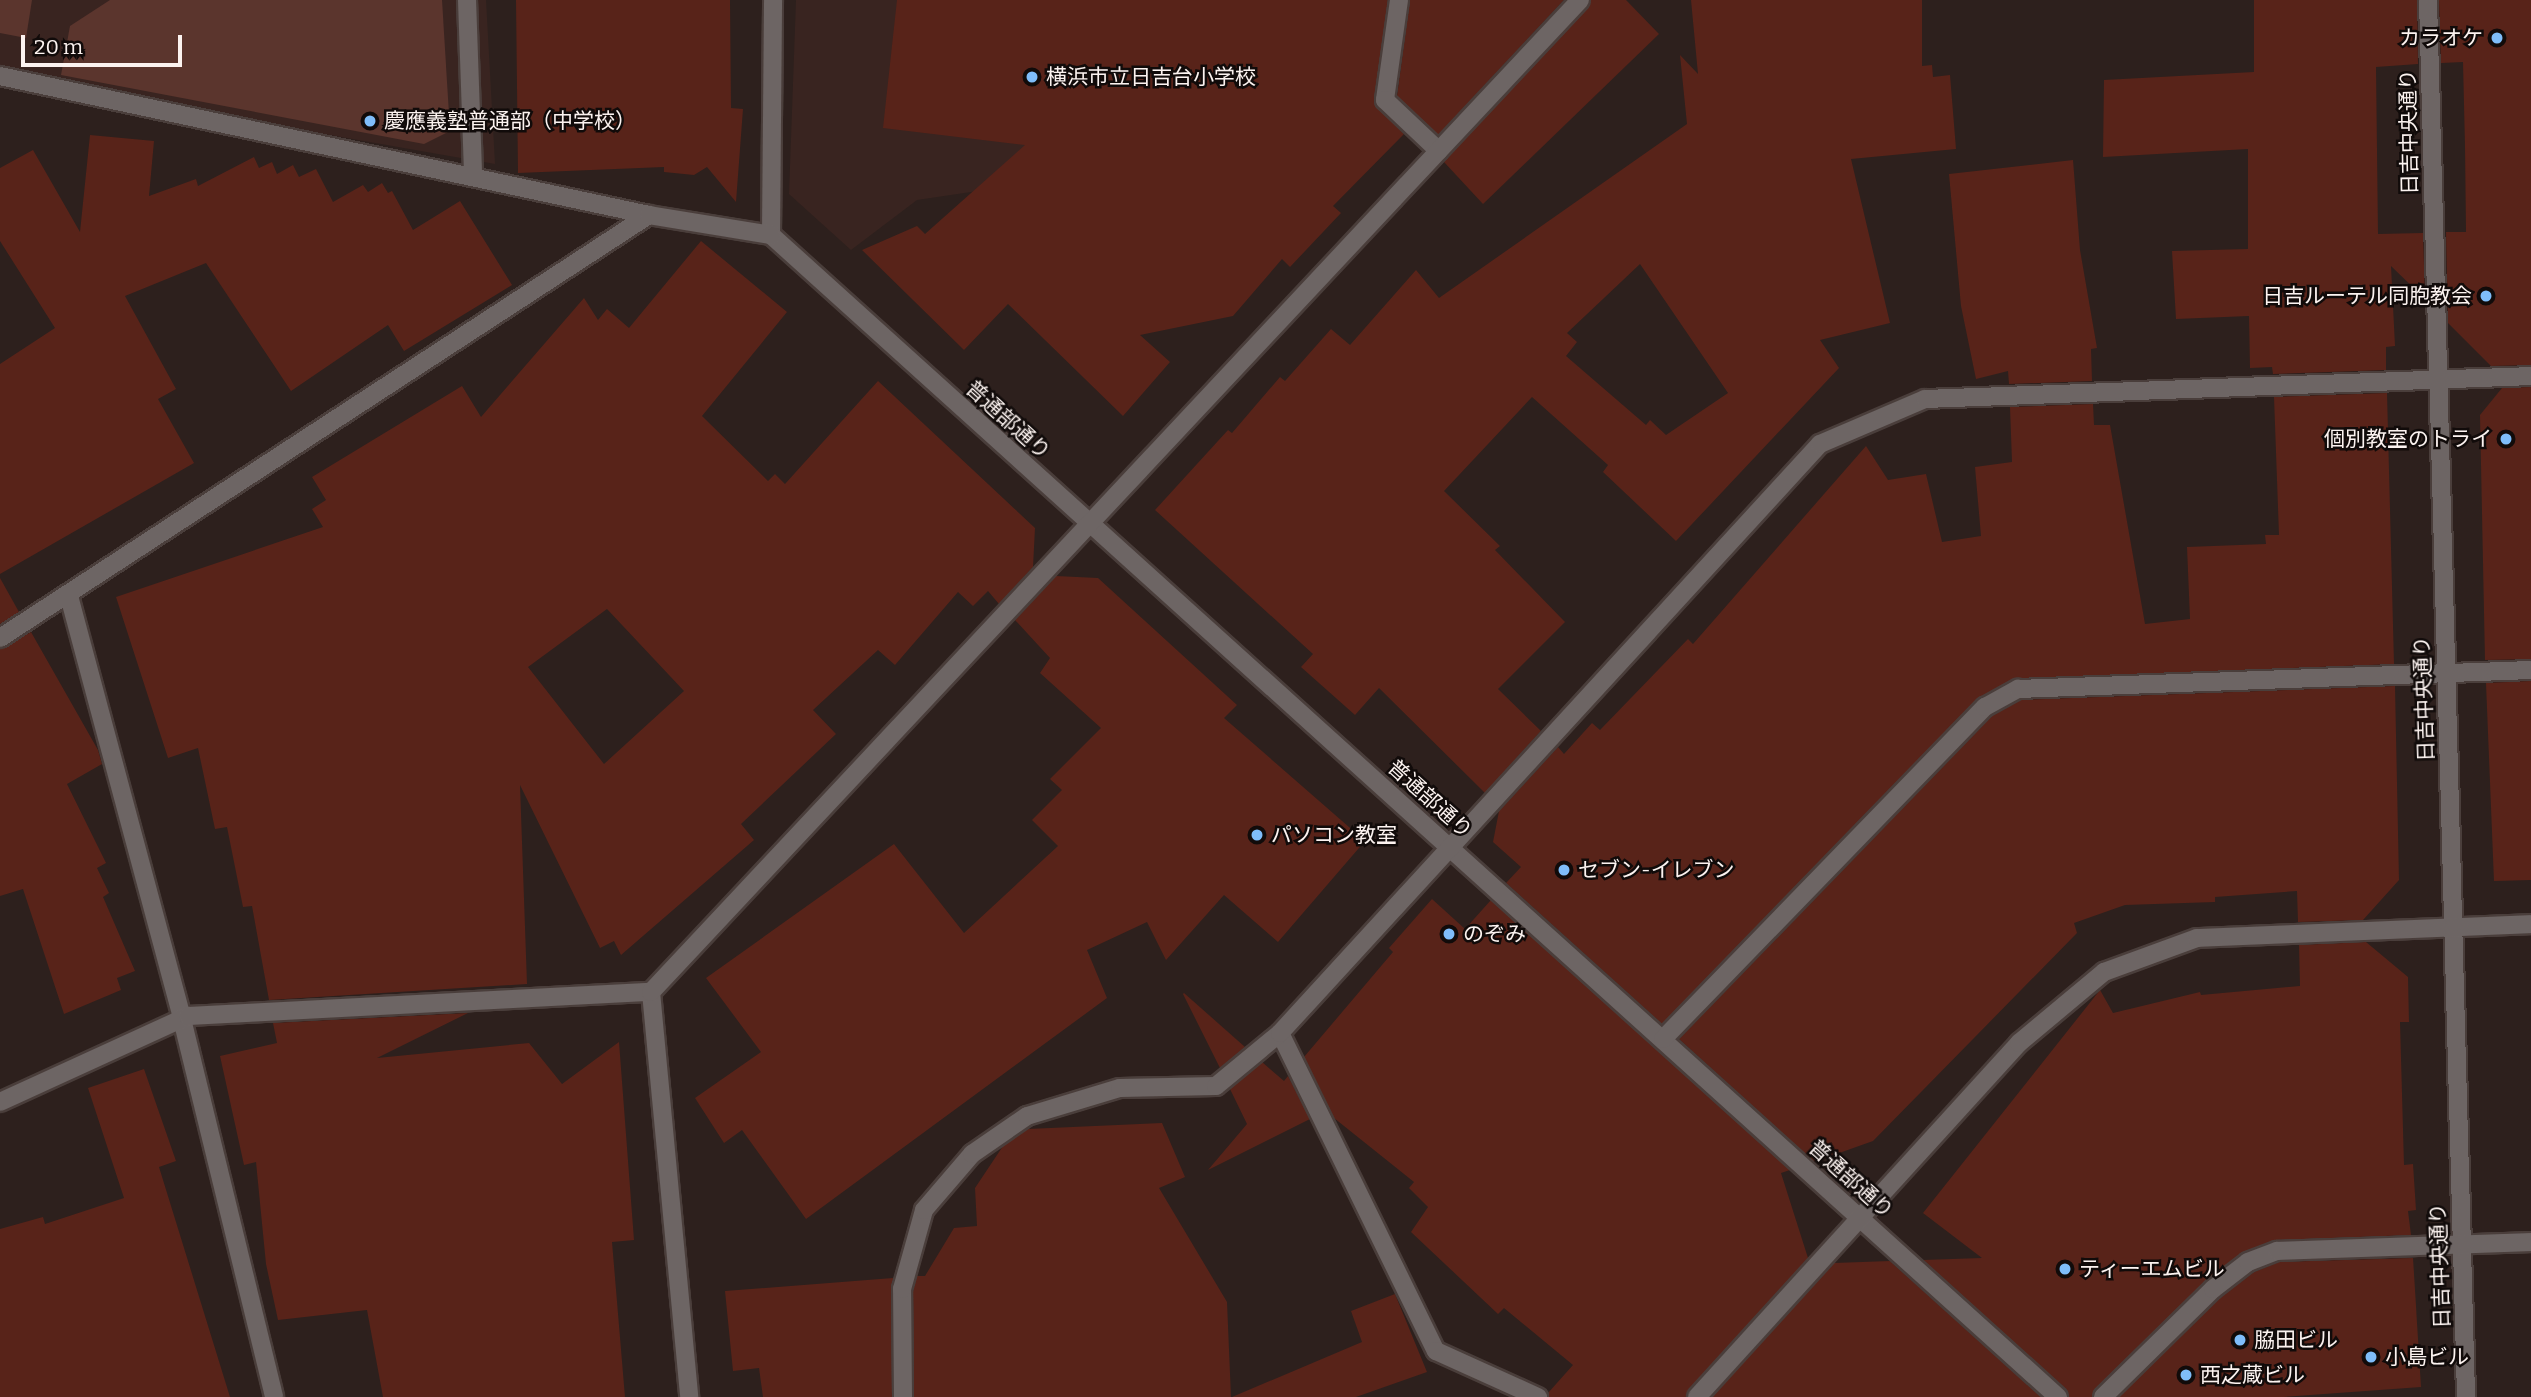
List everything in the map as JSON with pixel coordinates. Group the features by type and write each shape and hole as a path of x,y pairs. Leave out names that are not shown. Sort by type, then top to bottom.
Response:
{"street":[{"path":"467,0 473,174"},
{"path":"0,76 473,174 649,215 771,235 774,0"},
{"path":"1399,0 1385,100 1439,151"},
{"path":"0,1102 182,1019 651,992 1580,0"},
{"name":"日吉中央通り","path":"2428,0 2466,1397"},
{"path":"0,638 69,596 649,215"},
{"name":"普通部通り","path":"771,235 2058,1397"},
{"path":"903,1397 902,1289 924,1210 972,1154 1027,1116 1120,1088 1216,1086 1280,1033 1448,845 1819,444 1925,399 2531,376"},
{"path":"69,596 182,1019 274,1397"},
{"path":"1663,1039 1985,707 2018,688 2531,670"},
{"path":"1697,1397 2019,1043 2104,972 2197,937 2531,924"},
{"path":"651,992 689,1397"},
{"path":"1280,1033 1436,1351 1538,1397"},
{"path":"2103,1397 2213,1289 2248,1262 2277,1251 2531,1242"}],"shaded area":[{"name":"慶應義塾普通部（中学校）","path":"0,0 486,0 495,164 0,77"},
{"path":"0,0 32,0 26,38 0,33"},
{"name":"慶應義塾普通部（中学校）","path":"110,0 442,0 450,131 424,144 61,75 70,26"},
{"name":"横浜市立日吉台小学校","path":"796,0 1279,0 1031,183 917,200 851,250 789,194"}],"building":[{"path":"516,0 730,0 731,108 743,109 736,202 707,167 694,175 664,172 664,167 518,173"},
{"path":"897,0 1388,0 1374,103 1404,134 1333,206 1341,213 1290,267 1282,259 1233,316 1140,335 1170,362 1123,416 1008,304 964,350 862,250 917,226 925,234 1025,145 883,128"},
{"path":"1410,0 1564,0 1438,135 1397,96"},
{"path":"1591,0 1626,0 1659,34 1483,204 1444,162"},
{"path":"1691,0 1922,0 1922,66 1932,65 1933,77 1950,75 1956,149 1851,159 1890,323 1820,340 1839,368 1676,541 1603,472 1608,465 1532,397 1444,491 1500,546 1495,550 1565,622 1498,689 1541,731 1485,793 1379,688 1355,715 1301,667 1313,654 1155,510 1228,430 1232,433 1280,377 1285,381 1331,329 1350,345 1416,270 1439,298 1687,124 1680,55 1698,74","holes":["1640,264 1728,393 1666,435 1650,420 1646,425 1566,356 1577,342 1567,333"]},
{"path":"2254,0 2417,0 2418,64 2376,67 2378,234 2423,233 2425,299 2391,266 2395,346 2386,347 2386,370 2273,374 2272,367 2250,368 2249,316 2176,319 2172,251 2248,249 2248,149 2103,157 2104,80 2254,72"},
{"path":"2439,0 2531,0 2531,365 2491,366 2448,323 2446,232 2466,232 2463,62 2441,63"},
{"path":"90,135 154,141 149,196 196,179 198,186 254,157 259,168 272,162 277,174 293,165 299,177 316,169 333,202 363,185 368,192 382,183 388,193 392,191 413,230 460,201 512,285 404,351 388,325 291,391 206,263 125,296 176,389 158,399 194,463 0,574 0,364 55,328 0,241 0,168 33,150 80,232"},
{"path":"2073,160 2080,250 2097,348 2091,349 2092,381 2009,384 2008,371 1976,379 1961,306 1949,174"},
{"path":"701,241 787,312 702,416 768,481 775,474 785,484 878,381 1035,528 1033,567 999,604 988,591 973,606 958,592 895,665 878,650 813,710 836,734 741,824 754,840 621,955 614,941 600,948 520,785 527,984 269,1000 252,906 243,907 227,827 215,829 198,748 168,758 116,597 323,527 312,509 326,500 312,477 462,386 481,417 584,298 598,320 607,309 629,328","holes":["607,609 684,691 604,764 528,667"]},
{"path":"2531,387 2531,659 2485,660 2480,415 2502,388"},
{"path":"2387,393 2394,664 2013,679 1977,699 1662,1024 1506,883 1521,867 1493,842 1499,811 1558,747 1564,754 1592,723 1600,730 1688,639 1693,644 1866,446 1888,480 1926,474 1942,542 1981,536 1975,467 2012,462 2010,407 2093,404 2094,425 2110,425 2145,624 2190,619 2187,547 2266,544 2265,535 2279,535 2274,397"},
{"path":"1056,576 1098,578 1237,705 1224,718 1365,841 1278,942 1224,895 1166,960 1147,922 1087,950 1107,998 806,1219 742,1130 724,1143 695,1098 761,1052 706,978 894,844 964,933 1058,846 1032,820 1062,790 1050,779 1101,728 1040,673 1050,658 1015,620"},
{"path":"0,578 19,612 0,624"},
{"path":"31,632 98,750 102,764 67,784 106,863 97,868 109,893 103,897 135,971 117,978 121,990 64,1014 23,889 0,896 0,649"},
{"path":"2531,681 2531,880 2494,881 2486,683"},
{"path":"2395,686 2399,880 2363,920 2298,922 2297,891 2215,897 2215,902 2125,905 2074,923 2077,933 1873,1141 1814,1162 1679,1039 1992,716 2021,700"},
{"path":"1432,899 1465,929 1491,900 1790,1170 1781,1173 1808,1258 1686,1397 1549,1397 1548,1393 1573,1365 1504,1308 1498,1314 1411,1232 1428,1207 1409,1188 1414,1182 1334,1118 1304,1057 1393,952 1389,948"},
{"path":"2366,942 2408,977 2409,1022 2400,1022 2404,1165 2413,1164 2416,1210 2408,1211 2411,1235 2277,1240 2244,1252 2205,1281 2092,1397 2069,1397 2066,1389 1923,1260 1982,1258 1923,1213 2100,990 2113,1013 2200,992 2201,995 2300,986 2299,945"},
{"path":"1183,994 1245,1047 1220,1068"},
{"path":"468,1013 377,1058 529,1043 562,1084 619,1042 634,1240 612,1242 625,1397 383,1397 367,1310 278,1320 266,1264 256,1162 244,1165 220,1056 277,1043 273,1023"},
{"path":"1262,1062 1284,1081 1288,1076 1310,1119 1208,1170 1247,1124 1230,1089"},
{"path":"144,1069 176,1161 159,1167 230,1397 0,1397 0,1229 43,1217 45,1224 124,1198 88,1088"},
{"path":"1162,1123 1185,1177 1159,1188 1227,1302 1231,1397 914,1397 913,1291 917,1276 925,1276 954,1228 977,1226 975,1188 1003,1146 1028,1129"},
{"path":"2413,1258 2421,1387 2284,1397 2119,1397 2220,1298 2254,1272 2279,1262"},
{"path":"1890,1261 2041,1397 1712,1397 1834,1263"},
{"path":"893,1278 892,1397 763,1397 759,1368 733,1371 725,1291"},
{"path":"1395,1294 1427,1372 1356,1397 1232,1397 1362,1342 1351,1311"}],"place":[{"name":"カラオケ","path":"2497,38"},
{"name":"横浜市立日吉台小学校","path":"1032,77"},
{"name":"慶應義塾普通部（中学校）","path":"370,121"},
{"name":"日吉ルーテル同胞教会","path":"2486,296"},
{"name":"個別教室のトライ","path":"2506,439"},
{"name":"パソコン教室","path":"1257,835"},
{"name":"セブン-イレブン","path":"1564,870"},
{"name":"のぞみ","path":"1449,934"},
{"name":"ティーエムビル","path":"2065,1269"},
{"name":"脇田ビル","path":"2240,1340"},
{"name":"小島ビル","path":"2371,1357"},
{"name":"西之蔵ビル","path":"2186,1375"}]}
